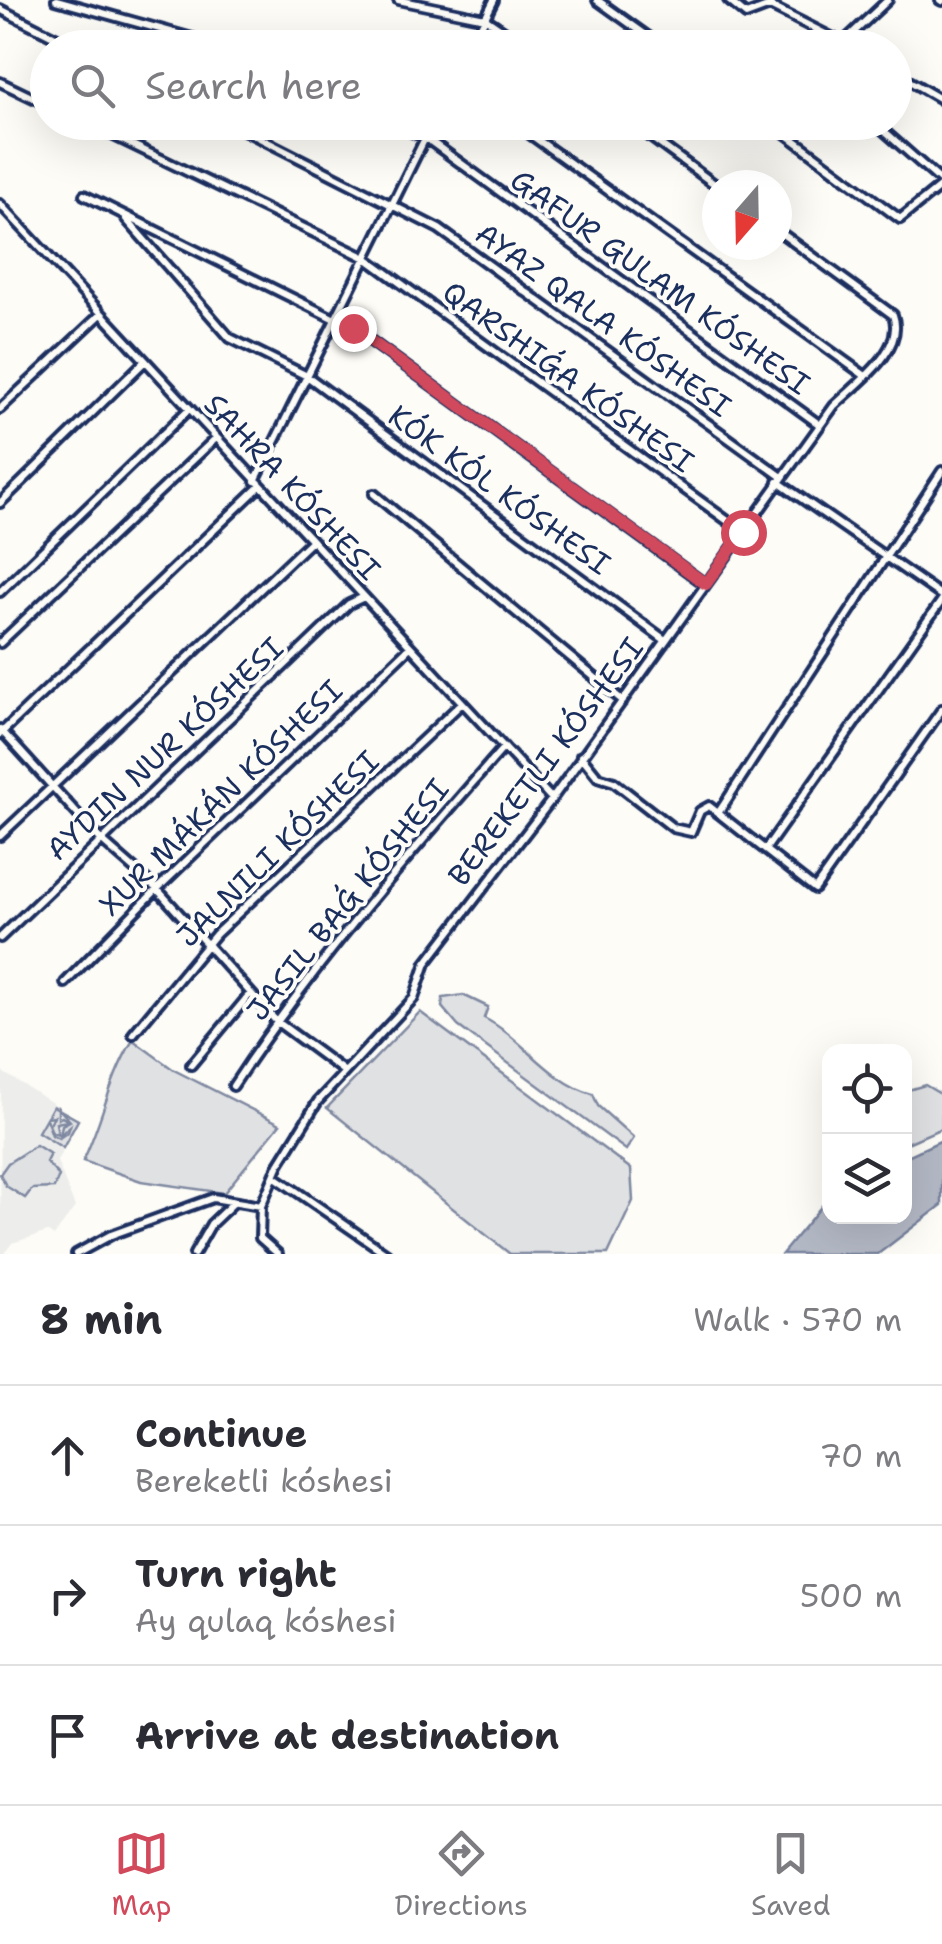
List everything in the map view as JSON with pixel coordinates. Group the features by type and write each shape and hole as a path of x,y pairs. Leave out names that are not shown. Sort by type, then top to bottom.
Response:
{"street":[{"path":"56,0 164,30"},
{"path":"398,0 485,18 503,30"},
{"path":"479,30 494,0"},
{"path":"596,0 638,30"},
{"path":"728,0 746,14 764,6 811,30"},
{"path":"856,30 888,0"},
{"path":"0,10 41,30"},
{"path":"0,82 30,96"},
{"path":"912,82 942,100"},
{"path":"122,140 366,258 743,532"},
{"name":"AYAZ QALA KÓSHESI","path":"264,140 440,229 942,598"},
{"path":"345,1072 276,1021 157,888 100,840 1,731 258,484 307,376 425,140"},
{"name":"GAFUR GULAM KÓSHESI","path":"429,140 820,425"},
{"path":"539,140 864,376"},
{"path":"654,140 702,175"},
{"path":"795,140 900,219 942,183 894,140"},
{"path":"84,194 353,328 706,584"},
{"name":"SAHRA KÓSHESI","path":"0,204 552,799"},
{"name":"KÓK KÓL KÓSHESI","path":"124,216 230,338 307,376 665,640"},
{"name":"BEREKETLI KÓSHESI","path":"260,1206 314,1107 414,998 426,962 552,799 820,425 886,353 897,326 893,315 792,241"},
{"path":"0,409 101,314"},
{"path":"0,503 145,360"},
{"path":"0,592 189,409"},
{"path":"0,643 216,438"},
{"path":"718,812 942,471"},
{"path":"374,494 623,701"},
{"path":"0,836 311,541"},
{"path":"0,938 348,604 364,598"},
{"path":"765,850 942,598"},
{"name":"XUR MÁKÁN KÓSHESI","path":"65,983 157,888 410,648"},
{"path":"133,1034 208,945 462,702"},
{"path":"581,756 598,777 614,782 673,828 691,832 703,807 718,812 815,889 942,709"},
{"path":"234,1086 276,1021 350,925 504,746"},
{"path":"191,1066 250,994"},
{"path":"274,1176 387,1254"},
{"path":"76,1254 111,1235 213,1198 260,1206 260,1238 278,1254"},
{"path":"194,1254 211,1224 232,1204"}],"shaded area":[{"path":"463,995 488,1007 484,1018 563,1080 593,1094 598,1106 634,1138 626,1150 458,1026 442,1007 443,998"},
{"path":"420,1012 631,1169 633,1201 608,1254 510,1254 327,1108"},
{"path":"133,1040 174,1070 280,1124 224,1193 141,1181 83,1161"},
{"path":"1,1071 80,1120 57,1161 75,1207 54,1236 48,1232 12,1243 4,1254 0,1254"},
{"path":"925,1085 942,1095 942,1128 912,1141 912,1134 912,1089"},
{"path":"53,1106 58,1109 58,1119 68,1121 56,1123 58,1134 49,1125 54,1116 47,1117"},
{"path":"60,1110 78,1120 63,1148 38,1132 46,1118 52,1135 59,1138 68,1132 70,1126 60,1135 62,1125 70,1121"},
{"path":"942,1140 942,1205 878,1254 782,1254 822,1205 822,1224 912,1224 912,1154"},
{"path":"36,1145 50,1154 46,1162 59,1176 54,1188 32,1189 25,1198 6,1186 0,1174 8,1163"}],"route":[{"path":"353,328 706,584 743,532"}]}
